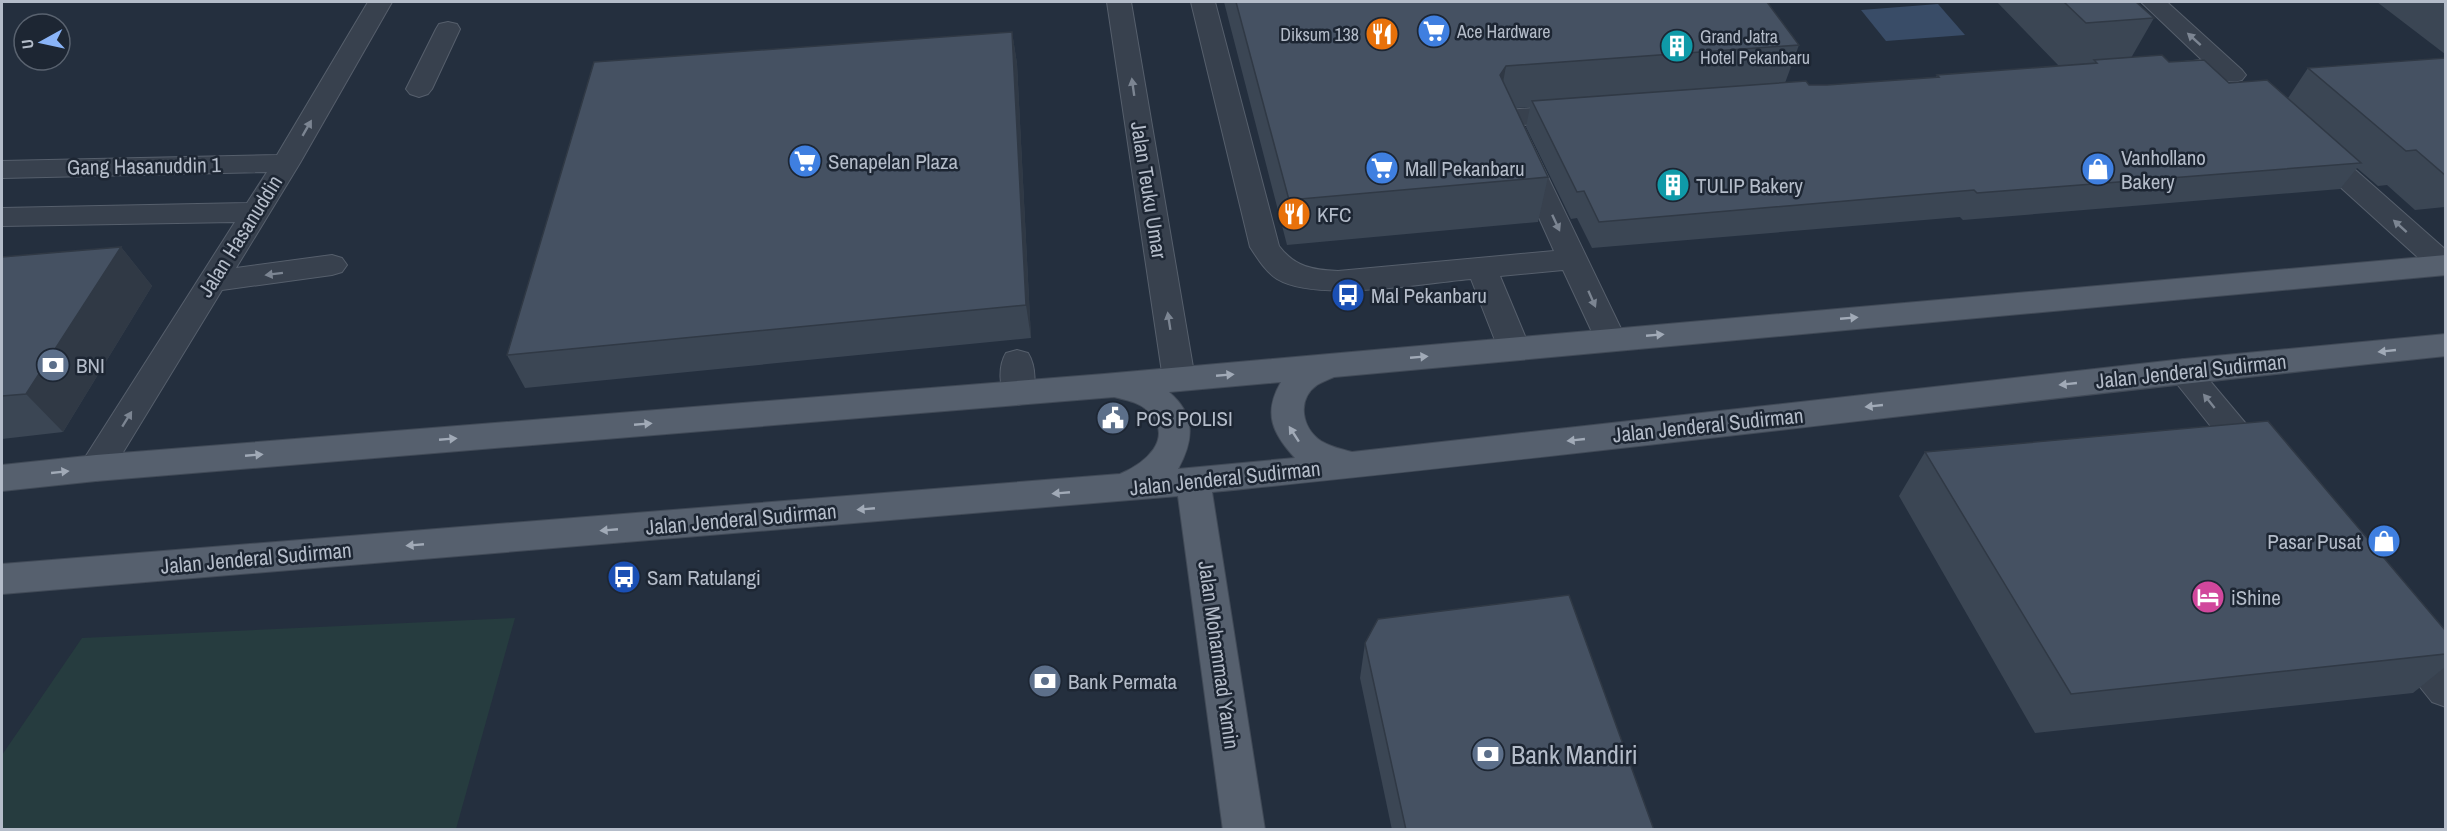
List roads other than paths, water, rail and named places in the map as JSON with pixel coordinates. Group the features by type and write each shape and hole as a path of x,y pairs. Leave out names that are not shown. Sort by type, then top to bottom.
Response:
{"main road":[{"path":"1104,386 2445,265"},
{"name":"Jalan Jenderal Sudirman","path":"2,579 1193,481 1363,464 2184,371 2445,345"},
{"path":"1332,365 1313,371 1298,381 1288,396 1285,412 1289,428 1300,444 1318,455 1340,463 1363,464"},
{"path":"2,478 1018,377 1129,388 1148,394 1163,406 1173,420 1176,438 1172,454 1160,470 1142,481 1119,488"},
{"name":"Jalan Mohammad Yamin","path":"1193,481 1244,830"}],"street":[{"name":"Jalan Hasanuddin","path":"96,468 286,163 380,2"},
{"name":"Jalan Teuku Umar","path":"1127,2 1179,379"},
{"path":"1203,2 1265,247 1278,264 1293,275 1305,280 1338,281 1574,259"},
{"path":"2153,2 2250,90"},
{"path":"418,89 448,29"},
{"path":"2140,72 2224,66"},
{"path":"1602,111 1507,118 1610,339"},
{"path":"2302,137 2445,265"},
{"name":"Gang Hasanuddin 1","path":"2,169 286,163"},
{"path":"2,217 255,212"},
{"path":"213,281 332,265"},
{"path":"1482,268 1514,348"},
{"path":"2184,371 2278,486"},
{"path":"2383,614 2445,690"}],"water":[{"path":"1938,4 1965,35 1886,41 1861,10"}],"place":[{"name":"Ace Hardware","path":"1434,31"},
{"name":"Diksum 138","path":"1382,34"},
{"name":"Grand Jatra Hotel Pekanbaru","path":"1677,46"},
{"name":"Senapelan Plaza","path":"805,161"},
{"name":"Mall Pekanbaru","path":"1382,168"},
{"name":"Vanhollano Bakery","path":"2098,169"},
{"name":"TULIP Bakery","path":"1673,185"},
{"name":"KFC","path":"1294,214"},
{"name":"Mal Pekanbaru","path":"1348,295"},
{"name":"BNI","path":"53,365"},
{"name":"POS POLISI","path":"1113,418"},
{"name":"Pasar Pusat","path":"2384,541"},
{"name":"Sam Ratulangi","path":"624,577"},
{"name":"iShine","path":"2208,597"},
{"name":"Bank Permata","path":"1045,681"},
{"name":"Bank Mandiri","path":"1488,754"}]}
